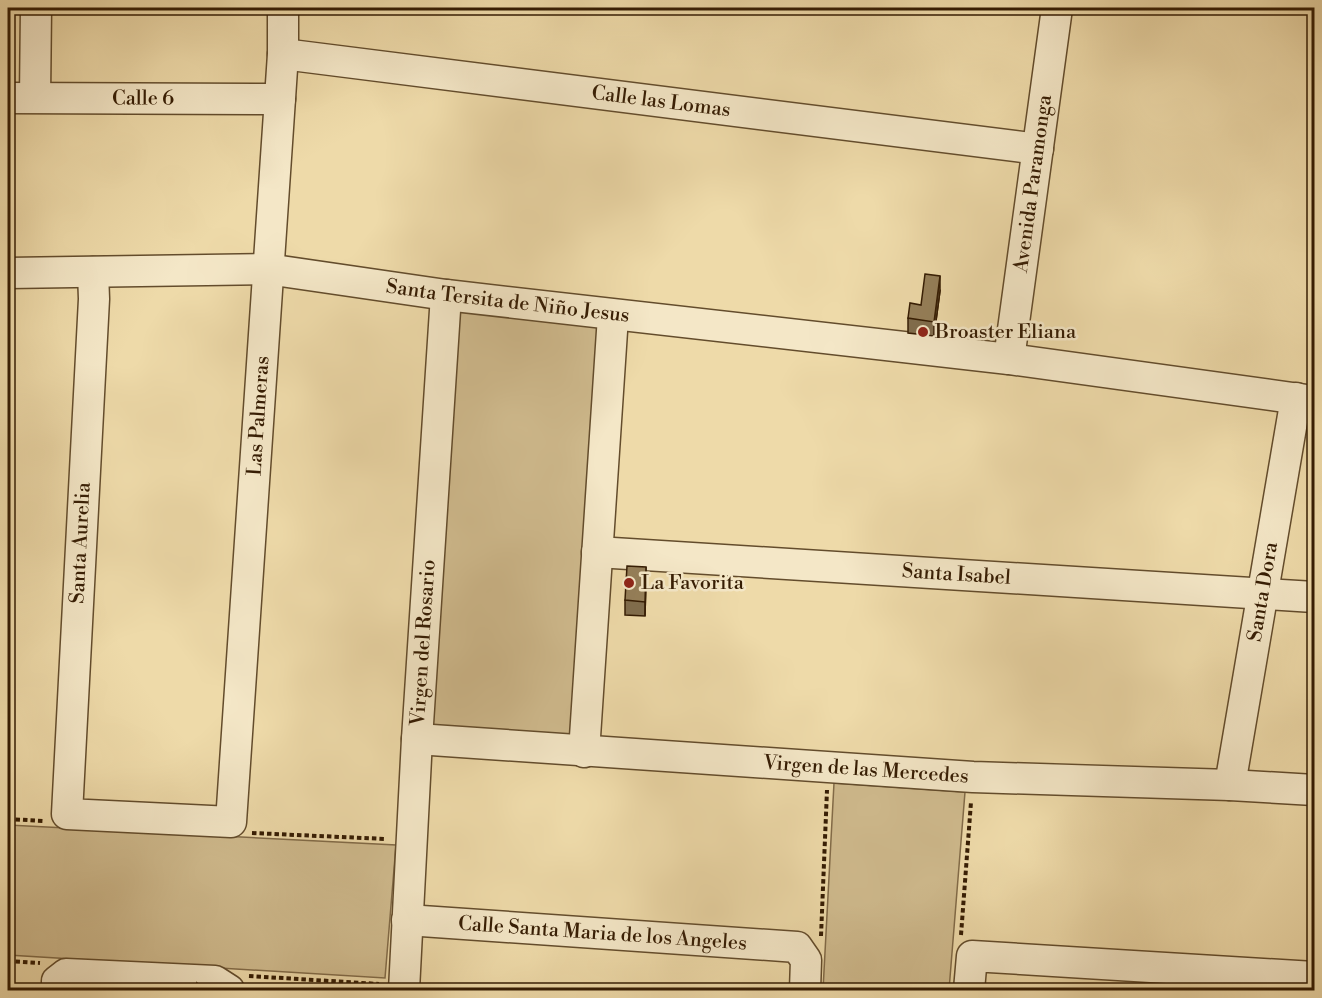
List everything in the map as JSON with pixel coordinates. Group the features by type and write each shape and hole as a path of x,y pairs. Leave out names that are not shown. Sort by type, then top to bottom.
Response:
{"street":[{"path":"21,98 36,8"},
{"name":"Las Palmeras","path":"231,822 283,54 283,8"},
{"name":"Avenida Paramonga","path":"1009,359 1057,8"},
{"name":"Calle las Lomas","path":"283,54 1038,149"},
{"name":"Calle 6","path":"21,98 280,99"},
{"name":"Santa Tersita de Niño Jesus","path":"8,273 267,269 613,316 1009,359 1305,400"},
{"name":"Santa Aurelia","path":"67,814 94,299 93,272"},
{"name":"Virgen del Rosario","path":"404,988 417,739 446,295"},
{"path":"584,752 613,316"},
{"name":"Santa Dora","path":"1230,785 1264,594 1305,400"},
{"name":"Santa Isabel","path":"597,552 1314,597"},
{"name":"Virgen de las Mercedes","path":"417,739 828,769 1314,790"},
{"path":"67,814 231,822"},
{"name":"Calle Santa Maria de los Angeles","path":"407,921 809,945"},
{"path":"806,990 806,960 809,945"},
{"path":"969,990 972,956 1314,977"},
{"path":"57,986 66,974 234,983"}],"path":[{"path":"809,945 828,769"},
{"path":"972,956 960,948 973,777"},
{"path":"8,819 63,822 67,814"},
{"path":"231,822 243,832 411,840"},
{"path":"234,983 404,988"}],"shaded area":[{"path":"455,307 602,324 574,742 427,729"},
{"path":"834,783 965,792 949,990 823,990"},
{"path":"8,825 396,845 385,978 8,955"}],"building":[{"path":"925,274 940,276 934,322 908,318 910,303 921,305"},
{"path":"627,566 646,567 645,602 625,600"},
{"path":"197,983 205,990 197,990"}],"place":[{"name":"Broaster Eliana","path":"923,332"},
{"name":"La Favorita","path":"629,583"}]}
